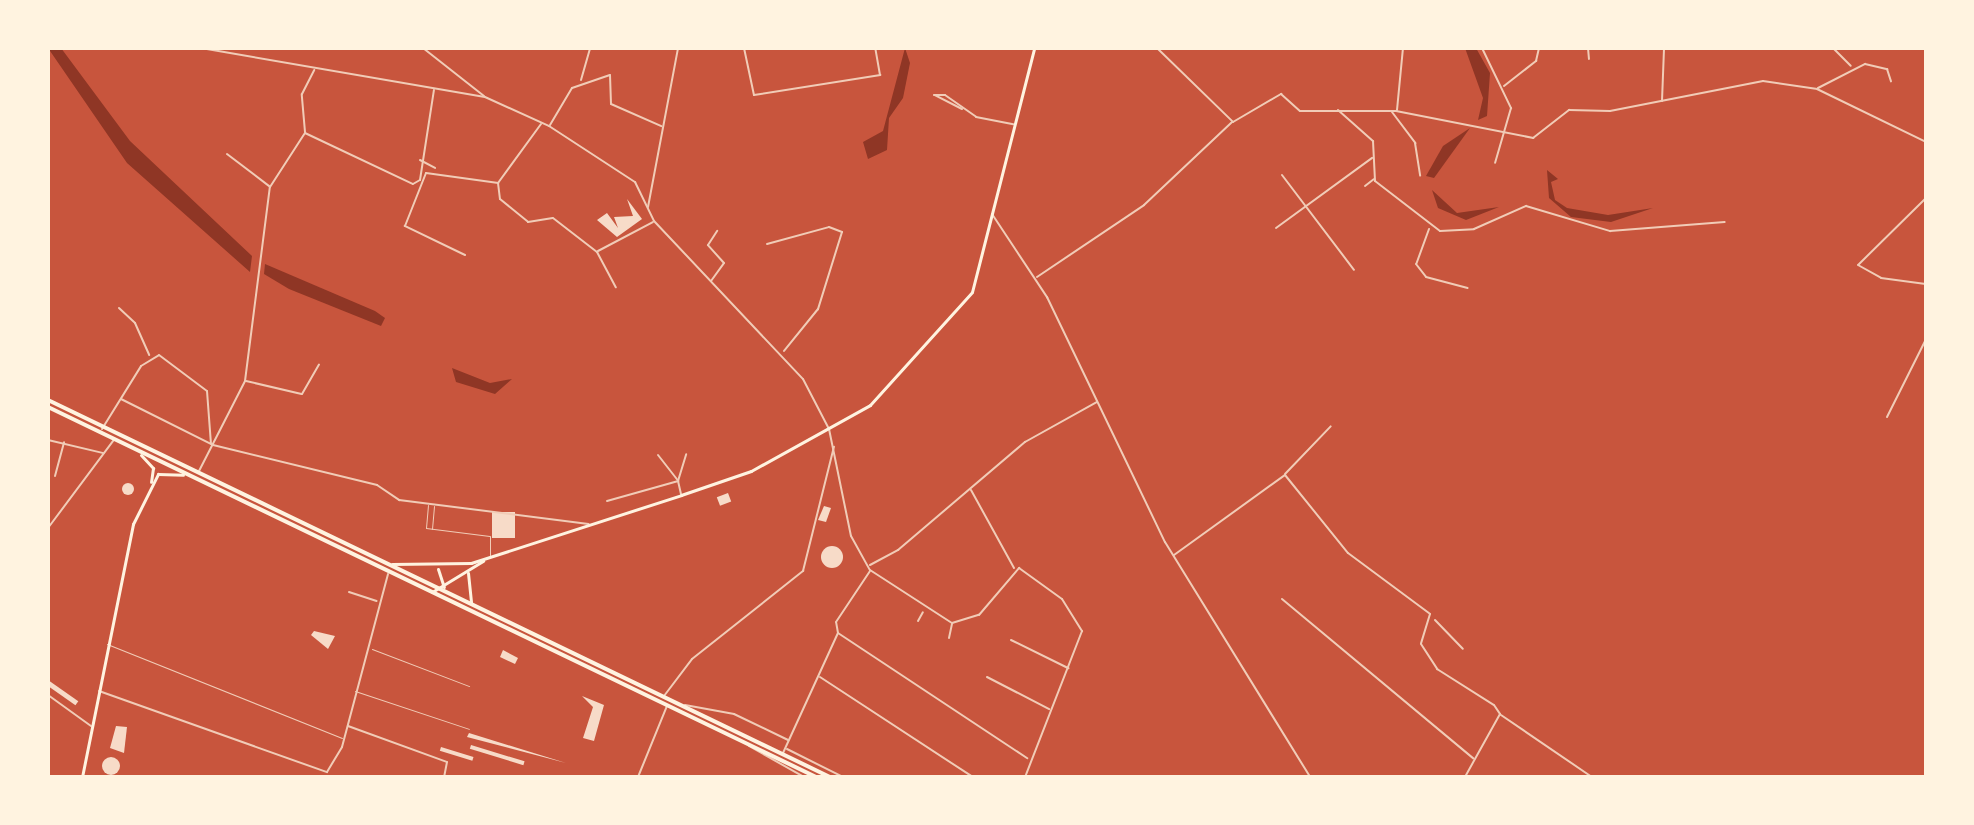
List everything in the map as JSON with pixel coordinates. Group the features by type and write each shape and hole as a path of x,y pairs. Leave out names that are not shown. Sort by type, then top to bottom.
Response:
{"highway":[{"path":"48,400 102,429 830,777"},
{"path":"48,407 141,455 816,777"}],"main road":[{"path":"374,560 437,569 490,558 681,495 751,471 829,429 892,385 963,308 981,270 1013,124 1034,48"},
{"path":"82,777 124,554 151,484 153,468 141,455"},
{"path":"151,484 164,471 183,475"},
{"path":"430,592 441,589 490,558"},
{"path":"437,569 441,589"},
{"path":"469,570 465,588 473,607"}],"street":[{"path":"201,48 485,97"},
{"path":"423,48 485,97 549,126 635,182 654,221 783,352 829,429 835,446 851,536 870,568 924,611 952,623 979,615 1015,569"},
{"path":"549,126 581,81 590,48"},
{"path":"648,208 678,48"},
{"path":"744,48 754,95 880,75 875,48"},
{"path":"1157,48 1233,122"},
{"path":"1396,111 1403,48"},
{"path":"1482,48 1504,86 1511,108 1506,135 1495,163"},
{"path":"1504,86 1536,61 1539,48"},
{"path":"1588,48 1589,59"},
{"path":"1662,103 1664,48"},
{"path":"1833,48 1851,67"},
{"path":"1817,89 1851,67 1877,64 1891,81"},
{"path":"198,474 245,381 270,187 305,133 302,94 316,68"},
{"path":"581,81 610,75 611,104 661,126"},
{"path":"1036,277 1144,205 1233,122 1281,94 1300,111 1396,111 1533,138 1569,110 1662,103 1763,81 1817,89 1926,142"},
{"path":"434,90 419,159 420,180 405,226 465,255"},
{"path":"962,109 945,95 934,95 937,101 962,109 1013,124"},
{"path":"1337,110 1373,141 1375,178 1430,228 1455,233 1526,206 1610,231 1725,222"},
{"path":"1392,111 1415,143 1420,176"},
{"path":"542,123 498,183 500,199 528,222 553,218 597,252 616,287"},
{"path":"305,133 413,184 437,169"},
{"path":"227,154 270,187"},
{"path":"1276,228 1372,157"},
{"path":"419,159 437,169 498,183"},
{"path":"1282,175 1354,270"},
{"path":"1365,186 1375,178"},
{"path":"1926,198 1858,265 1881,278 1926,284"},
{"path":"992,214 1036,277 1173,556 1310,777"},
{"path":"597,252 654,221"},
{"path":"767,244 829,227 842,232 818,309 783,352"},
{"path":"1430,228 1416,264 1426,277 1468,288"},
{"path":"710,281 724,263 708,245 717,231"},
{"path":"119,308 150,356 165,358 207,391 211,445"},
{"path":"1887,417 1926,339"},
{"path":"102,429 150,356"},
{"path":"245,381 302,394 319,365"},
{"path":"121,399 211,445 224,442 364,481 399,500 508,508 589,524"},
{"path":"783,755 838,633 836,622 870,568 971,489 1025,442 1097,402"},
{"path":"1173,556 1285,475 1331,426"},
{"path":"48,440 64,441 105,453"},
{"path":"55,476 64,441"},
{"path":"48,528 113,441"},
{"path":"664,697 692,659 803,571 835,446"},
{"path":"678,481 686,454"},
{"path":"658,455 678,481 681,495"},
{"path":"1285,475 1348,553 1406,591 1463,649"},
{"path":"607,501 678,481"},
{"path":"971,489 1015,569 1046,583 1082,631 1029,759 1025,777"},
{"path":"99,691 320,776 330,771 344,739 365,647 388,573"},
{"path":"349,592 378,601"},
{"path":"1282,599 1474,759"},
{"path":"918,621 924,611"},
{"path":"1434,620 1421,641 1427,658 1500,714 1592,777"},
{"path":"949,638 952,623"},
{"path":"838,633 1029,759"},
{"path":"1011,640 1069,668"},
{"path":"819,676 973,777"},
{"path":"987,677 1050,710"},
{"path":"48,695 92,727"},
{"path":"638,777 667,705"},
{"path":"680,705 734,714 789,740"},
{"path":"1465,777 1500,714"},
{"path":"347,726 447,762 444,777"},
{"path":"745,743 804,777"},
{"path":"785,749 843,777"},
{"path":"330,771 333,777"}],"lane":[{"path":"432,529 434,504 428,504 426,528 432,529 490,536 490,558"},
{"path":"107,644 344,739"},
{"path":"365,647 469,686"},
{"path":"355,691 469,729"}],"shaded area":[{"path":"48,48 61,48 130,141 252,256 250,272 127,163"},
{"path":"905,48 910,63 903,98 889,118 887,150 868,159 863,142 883,131"},
{"path":"1465,48 1476,48 1490,73 1487,116 1478,120 1483,98"},
{"path":"1470,128 1434,178 1426,176 1443,146"},
{"path":"1547,170 1558,179 1551,182 1555,200 1567,208 1608,215 1653,208 1611,222 1571,217 1549,198"},
{"path":"1432,190 1457,213 1499,207 1466,220 1438,208"},
{"path":"265,264 385,318 381,326 289,289 264,274"},
{"path":"452,368 490,383 512,379 495,394 456,382"}],"building":[{"path":"627,199 642,219 617,237 597,220 607,213 618,228 614,217 633,216"},
{"path":"128,483 134,489 128,495 122,489"},
{"path":"728,493 731,501 720,506 717,497"},
{"path":"824,506 831,508 826,522 818,520"},
{"path":"492,512 515,512 515,538 492,538"},
{"path":"832,546 840,549 843,557 840,565 832,568 824,565 821,557 824,549"},
{"path":"314,631 335,636 328,649 311,635"},
{"path":"503,650 518,658 515,664 500,657"},
{"path":"48,680 78,701 75,705 48,686"},
{"path":"582,696 604,705 594,741 583,738 593,707"},
{"path":"116,726 127,727 124,753 110,748"},
{"path":"469,733 566,763 467,737"},
{"path":"471,745 525,761 523,765 470,749"},
{"path":"441,747 474,757 472,761 440,751"},
{"path":"111,757 120,766 111,775 102,766"}]}
